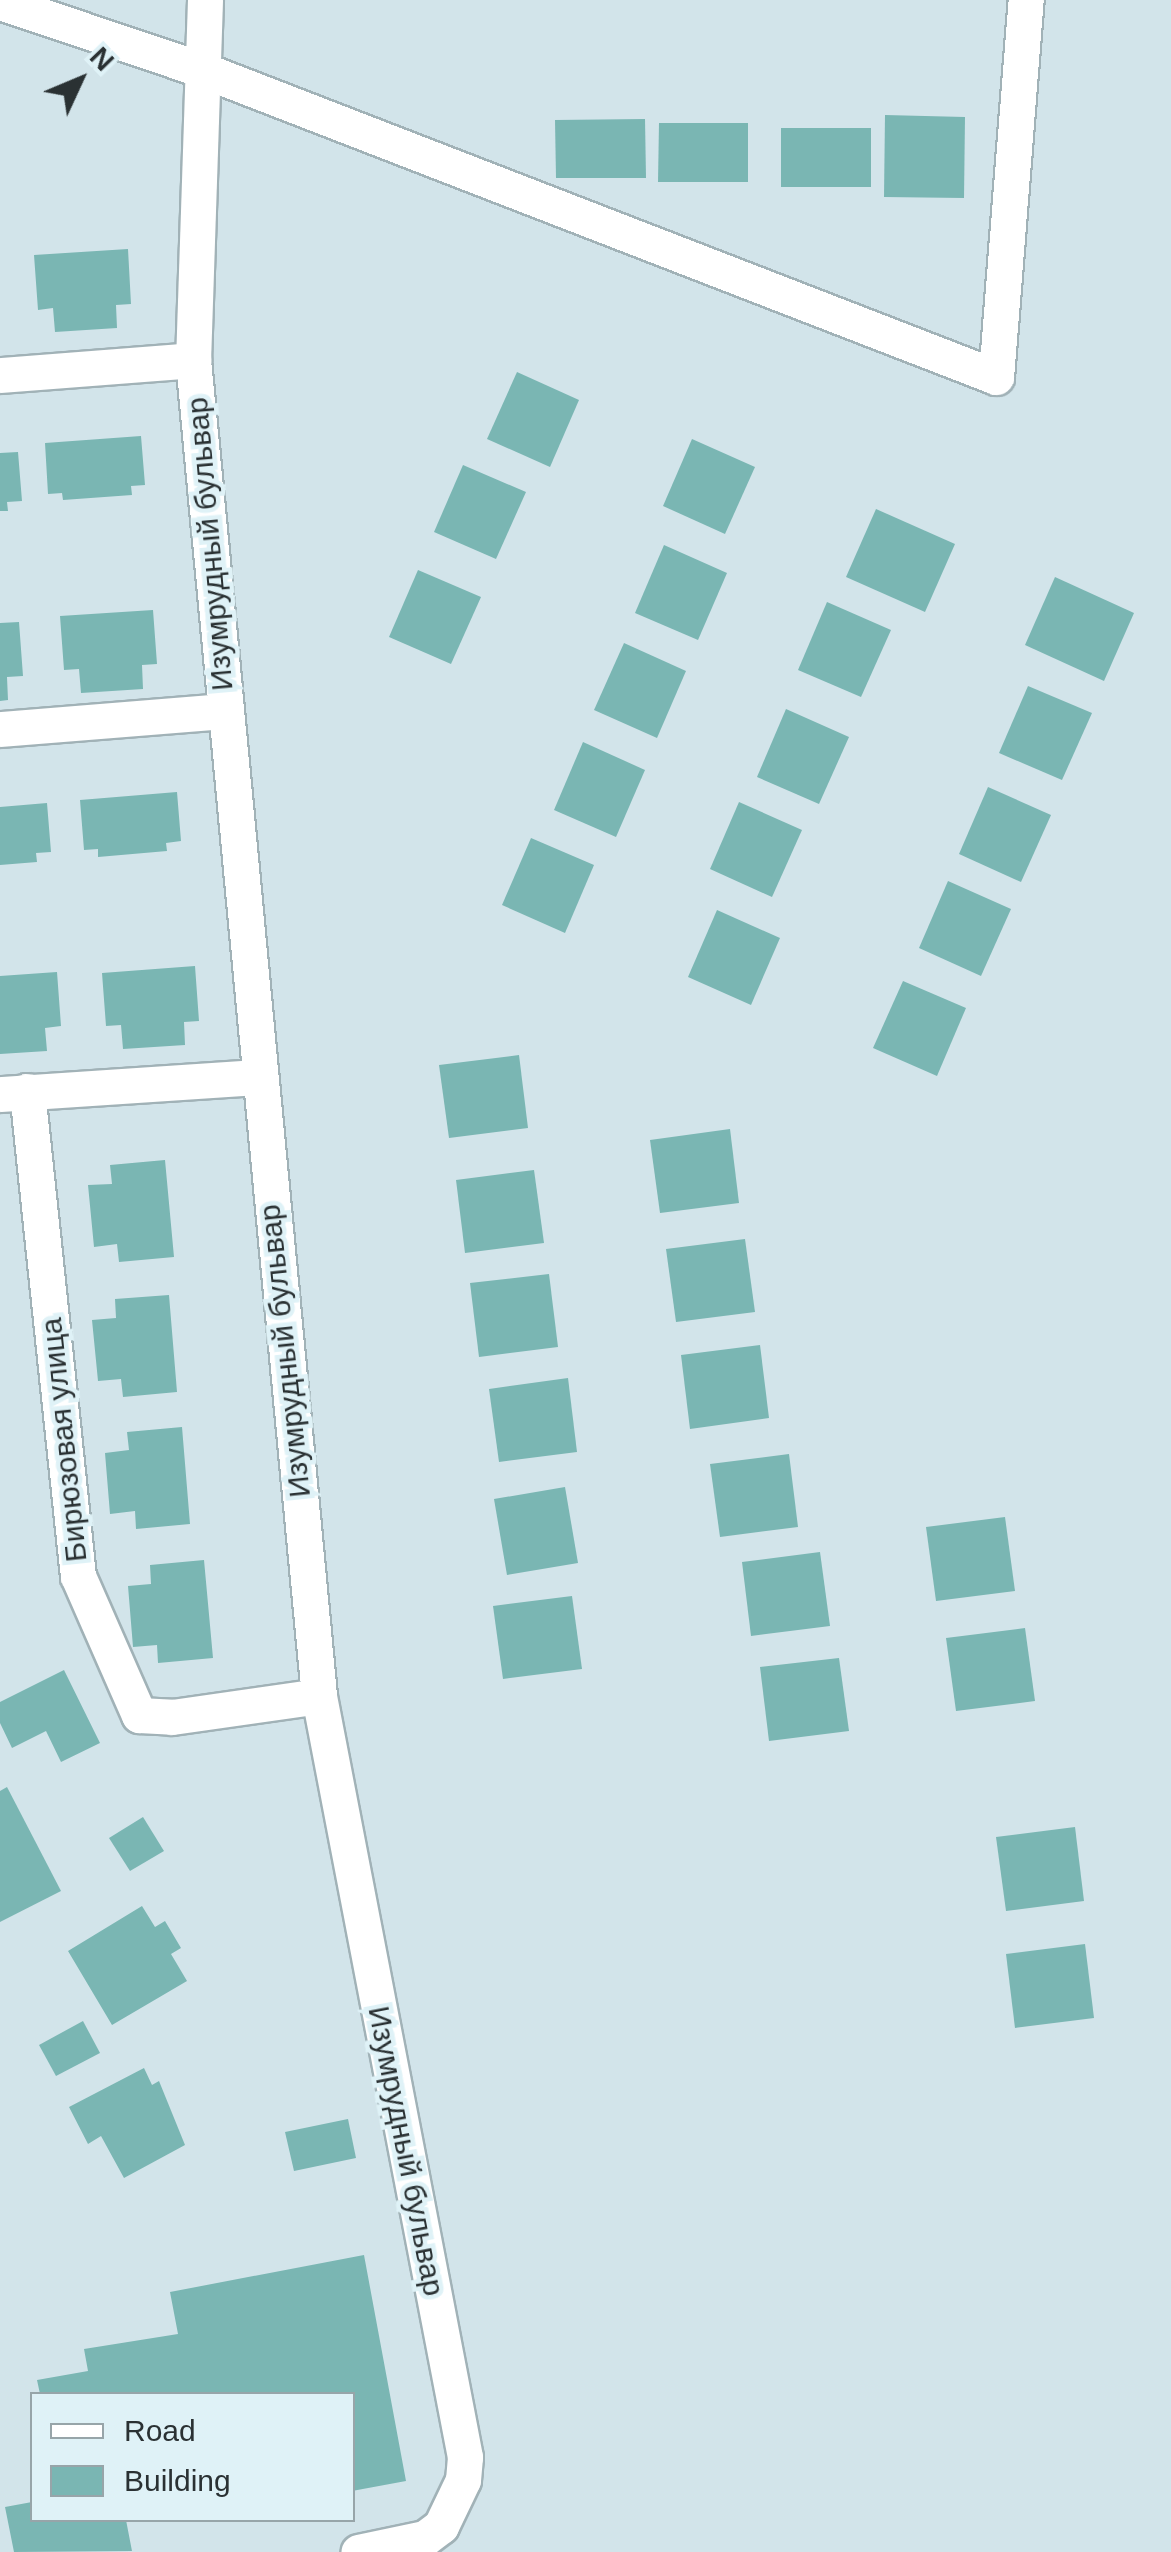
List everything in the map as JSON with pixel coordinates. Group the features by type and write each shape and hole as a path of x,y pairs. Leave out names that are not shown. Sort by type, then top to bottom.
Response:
{"street":[{"name":"Изумрудный бульвар","path":"205,0 193,360 319,1696 465,2457 464,2480 441,2526 425,2538 358,2552"},
{"path":"0,2 204,70 996,377 1026,0"},
{"path":"0,375 193,360"},
{"path":"0,729 225,711"},
{"name":"Бирюзовая улица","path":"258,1077 14,1093 78,1576 139,1715 172,1717 319,1696"}],"building":[{"path":"885,115 965,117 964,198 884,197"},
{"path":"645,119 646,178 556,178 555,120"},
{"path":"659,123 748,123 748,182 658,182"},
{"path":"781,128 871,128 871,187 781,187"},
{"path":"128,249 131,304 116,305 117,328 55,332 53,308 38,310 34,255"},
{"path":"517,372 579,400 550,467 487,439"},
{"path":"141,436 145,485 131,486 132,495 63,500 62,493 48,494 45,443"},
{"path":"692,439 755,467 725,534 663,506"},
{"path":"18,452 22,501 7,502 8,511 0,511 0,453"},
{"path":"463,465 526,492 496,559 434,532"},
{"path":"876,509 955,544 925,612 846,577"},
{"path":"664,545 727,573 698,640 635,613"},
{"path":"418,570 481,597 451,664 389,637"},
{"path":"1055,577 1134,613 1104,681 1025,645"},
{"path":"827,602 891,630 861,697 798,670"},
{"path":"153,610 157,664 142,665 143,689 81,693 79,669 64,670 60,616"},
{"path":"19,622 23,676 7,677 8,700 0,701 0,623"},
{"path":"624,643 686,671 657,738 594,710"},
{"path":"1028,686 1092,713 1062,780 999,753"},
{"path":"786,709 849,737 819,804 757,777"},
{"path":"583,742 645,770 616,837 554,810"},
{"path":"988,787 1051,815 1021,882 959,854"},
{"path":"177,792 181,841 166,843 167,851 98,857 98,849 84,850 80,800"},
{"path":"739,802 802,830 772,897 710,869"},
{"path":"47,803 51,852 36,853 37,862 0,865 0,807"},
{"path":"531,838 594,865 565,933 502,905"},
{"path":"948,881 1011,909 981,976 919,948"},
{"path":"717,910 780,938 751,1005 688,977"},
{"path":"195,966 199,1021 184,1022 185,1045 123,1049 121,1025 106,1026 102,973"},
{"path":"57,972 61,1026 45,1028 47,1051 0,1054 0,976"},
{"path":"903,981 966,1008 937,1076 873,1048"},
{"path":"519,1055 528,1128 449,1138 439,1065"},
{"path":"730,1129 739,1203 660,1213 650,1140"},
{"path":"165,1160 174,1257 119,1262 117,1244 94,1247 88,1185 112,1184 110,1165"},
{"path":"534,1170 544,1243 465,1253 456,1180"},
{"path":"745,1239 755,1312 676,1322 666,1249"},
{"path":"549,1274 558,1347 479,1357 470,1283"},
{"path":"169,1295 177,1392 123,1397 121,1379 98,1381 92,1320 116,1318 115,1299"},
{"path":"760,1345 769,1418 690,1429 681,1355"},
{"path":"568,1378 577,1452 499,1462 489,1389"},
{"path":"182,1427 190,1524 136,1529 135,1511 110,1514 105,1453 129,1450 127,1432"},
{"path":"789,1454 798,1527 720,1537 710,1464"},
{"path":"565,1487 578,1563 507,1575 494,1499"},
{"path":"1005,1517 1015,1591 936,1601 926,1527"},
{"path":"820,1552 830,1626 751,1636 742,1562"},
{"path":"204,1560 213,1658 158,1663 157,1645 133,1647 128,1586 151,1584 150,1565"},
{"path":"572,1596 582,1669 503,1679 493,1606"},
{"path":"1025,1628 1035,1701 956,1711 946,1638"},
{"path":"839,1658 849,1731 769,1741 760,1667"},
{"path":"64,1670 100,1743 61,1762 46,1731 12,1748 0,1723 0,1702"},
{"path":"7,1787 61,1891 0,1922 0,1791"},
{"path":"143,1817 164,1851 130,1871 109,1838"},
{"path":"1075,1827 1084,1901 1006,1911 996,1837"},
{"path":"142,1906 155,1927 165,1921 181,1948 171,1954 187,1981 112,2025 68,1951"},
{"path":"1085,1944 1094,2018 1015,2028 1006,1954"},
{"path":"83,2021 100,2053 56,2076 39,2045"},
{"path":"144,2068 152,2085 159,2081 185,2145 124,2178 101,2136 88,2144 69,2107"},
{"path":"348,2119 356,2158 294,2171 285,2132"},
{"path":"364,2255 406,2481 355,2490 355,2392 40,2392 37,2380 88,2371 84,2349 178,2334 170,2292"},
{"path":"30,2502 30,2522 126,2522 132,2551 14,2552 5,2507"}]}
